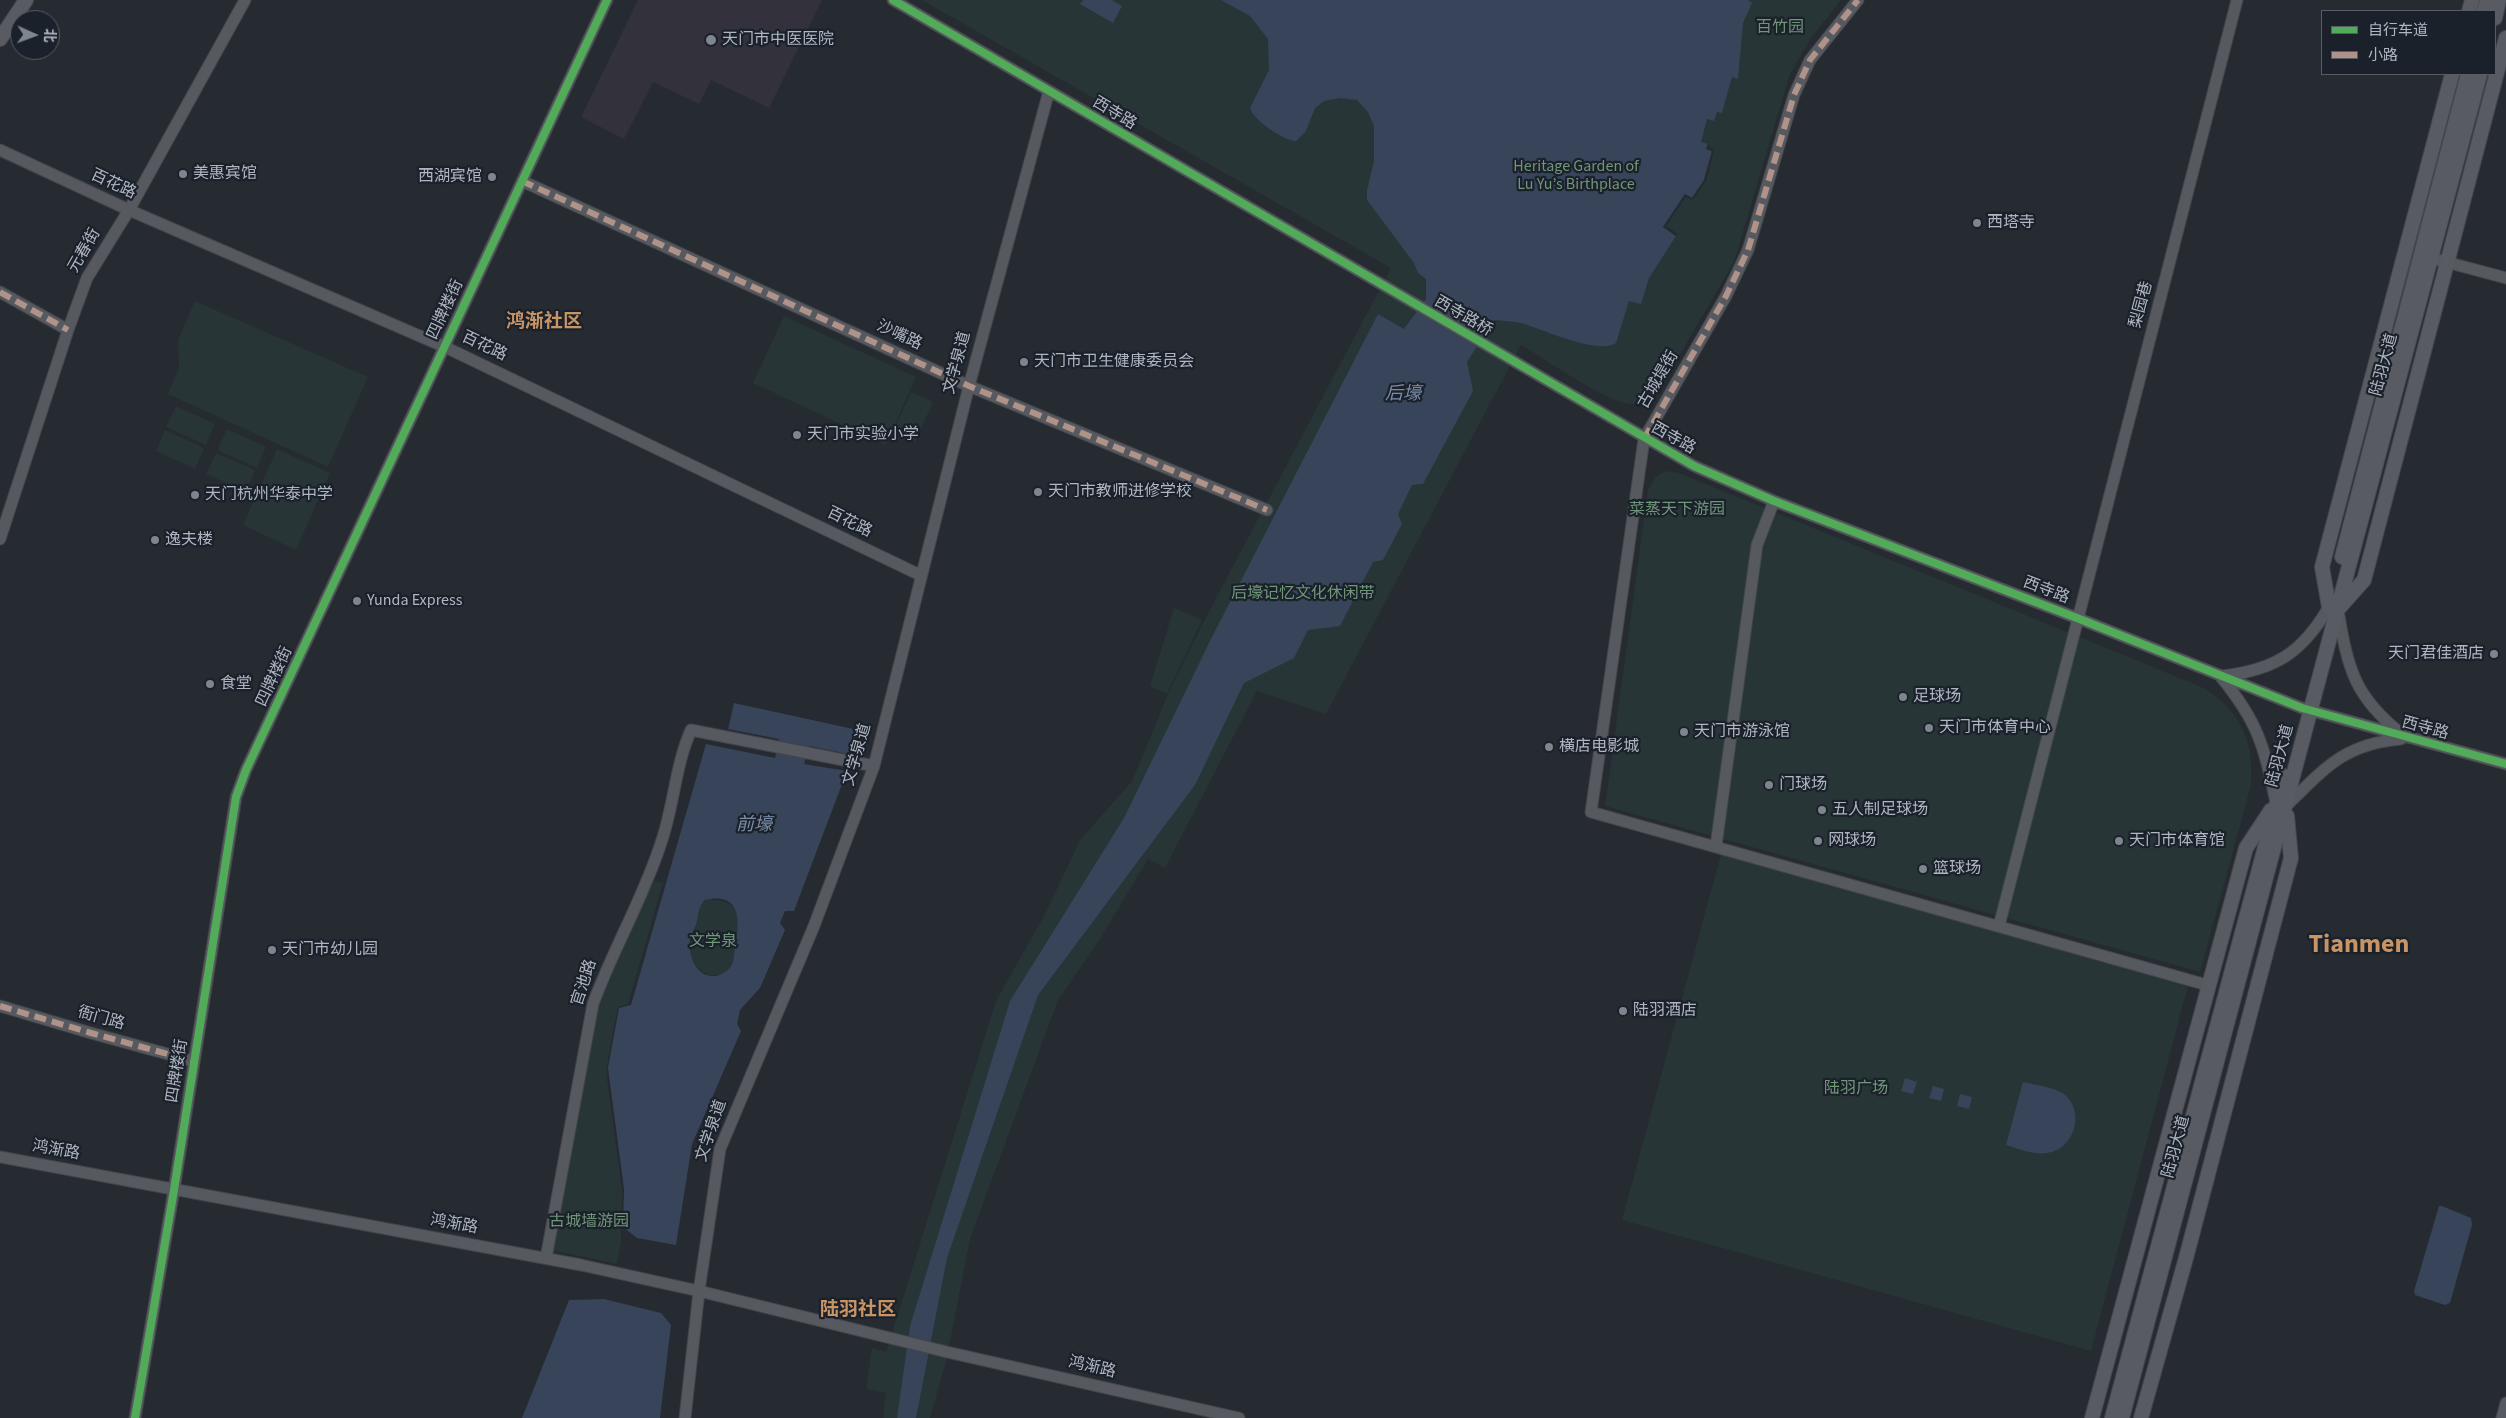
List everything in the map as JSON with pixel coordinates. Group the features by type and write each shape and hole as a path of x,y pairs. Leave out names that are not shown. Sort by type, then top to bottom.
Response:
{"main road":[{"path":"0,26 18,0"},
{"path":"0,39 26,0"},
{"path":"2496,14 2500,0"},
{"path":"2452,75 2322,567 2334,608 2364,580 2506,38"},
{"name":"陆羽大道","path":"2334,608 2468,75"},
{"name":"陆羽大道","path":"2112,1418 2190,1126 2281,805 2480,75"},
{"path":"2092,1418 2207,985 2246,848 2281,805"},
{"path":"2141,1418 2291,858 2281,805"},
{"name":"陆羽大道","path":"2122,1418 2232,1012 2281,805"},
{"path":"2232,1012 2235,1072"},
{"path":"2163,1152 2190,1126"}],"street":[{"name":"元春街","path":"0,539 68,330 87,278 129,210 245,0"},
{"name":"四牌楼街","path":"134,1418 174,1190 233,810 240,784 607,0"},
{"name":"西寺路","path":"893,0 1321,251"},
{"name":"古城堤街","path":"1716,846 1591,812 1644,439 1726,296 1748,250 1794,95 1804,71 1858,0"},
{"name":"梨园巷","path":"1999,926 2237,0"},
{"name":"文学泉道","path":"685,1418 699,1291 720,1149 814,926 874,766 920,575 969,386 1049,91"},
{"name":"百花路","path":"0,150 129,210 445,347 920,575"},
{"name":"沙嘴路","path":"522,181 969,386 1267,510"},
{"name":"西寺路桥","path":"1321,251 1590,407"},
{"path":"2431,258 2506,278"},
{"path":"0,292 68,330"},
{"name":"西寺路","path":"1590,407 1694,466 1774,501 2077,618 2220,676 2306,709 2409,739 2506,764"},
{"path":"1774,501 1757,545 1716,846 2207,985"},
{"path":"2220,676 2248,673 2288,656 2316,629 2334,608"},
{"path":"2334,608 2355,682 2381,718 2409,739"},
{"path":"2220,676 2249,714 2260,734 2281,805 2329,765 2356,747 2378,741 2409,739"},
{"name":"官池路","path":"546,1258 593,1004 605,971 661,844 670,816 683,750 691,730 874,766"},
{"name":"衙门路","path":"0,1006 194,1061"},
{"name":"鸿渐路","path":"0,1157 546,1258 699,1291 939,1350 1239,1418"},
{"path":"2502,1418 2506,1403"}],"shaded area":[{"name":"天门市中医医院","path":"638,0 822,0 769,108 711,80 699,104 653,82 624,139 581,117"}],"green space":[{"name":"Heritage Garden of Lu Yu’s Birthplace","path":"922,0 1841,0 1811,38 1790,74 1734,262 1659,390 1651,398 1641,403 1623,403 1594,390 1521,345 1326,714 1257,691 1165,868 1148,859 1100,939 1058,1000 970,1239 946,1362 930,1418 883,1418 886,1393 866,1389 872,1348 886,1352 996,1001 1045,914 1080,840 1132,781 1168,694 1204,621 1391,268"},
{"path":"195,301 368,377 328,467 168,394 179,368 178,340"},
{"path":"784,316 916,377 886,445 753,383"},
{"path":"911,392 933,402 915,442 893,432"},
{"path":"176,406 215,424 206,445 166,427"},
{"path":"227,429 266,447 257,468 217,450"},
{"path":"165,430 204,448 195,469 156,451"},
{"path":"277,449 330,473 296,550 243,525"},
{"path":"216,453 255,470 246,492 206,474"},
{"name":"天门市体育中心","path":"1665,471 1679,473 2204,688 2228,708 2243,729 2247,742 2250,755 2251,785 2200,972 1605,806 1648,490 1655,478"},
{"path":"1174,608 1202,620 1167,694 1150,686"},
{"name":"陆羽广场","path":"1721,854 2188,986 2091,1351 1622,1220"},
{"name":"古城墙游园","path":"654,881 663,883 628,1004 618,1007 606,1071 622,1190 621,1241 617,1264 551,1250 598,1001"},
{"name":"文学泉","path":"708,899 726,902 732,906 736,910 739,922 730,967 717,975 704,973 699,969 690,948 690,941 700,908 702,903"}],"water":[{"path":"1083,0 1112,0 1122,6 1113,23 1080,4"},
{"name":"后壕","path":"1221,0 1748,0 1752,3 1743,23 1738,79 1732,77 1722,113 1717,112 1714,121 1707,119 1701,142 1708,144 1706,149 1712,151 1704,180 1692,198 1685,194 1663,227 1676,236 1649,278 1641,304 1629,301 1616,343 1607,346 1583,344 1521,323 1494,320 1467,362 1473,391 1423,484 1412,485 1398,514 1402,524 1383,560 1373,562 1340,626 1308,630 1294,658 1244,683 1195,785 1038,995 947,1258 916,1418 897,1418 910,1326 1010,1001 1124,818 1211,639 1378,314 1404,329 1426,299 1426,279 1418,273 1414,263 1367,200 1367,191 1374,160 1374,126 1368,112 1357,100 1340,98 1324,101 1315,108 1306,131 1296,141 1269,129 1256,118 1250,108 1269,70 1268,39 1250,16"},
{"name":"前壕","path":"734,703 858,730 853,755 809,746 804,764 847,771 794,911 785,911 780,923 785,930 760,988 740,1010 737,1024 741,1031 692,1144 676,1245 637,1238 623,1227 624,1189 608,1068 619,1008 631,1005 706,744 775,758 779,739 728,729","holes":["717,898 726,900 736,911 737,938 730,968 720,975 708,976 698,969 692,958 690,939 696,926 701,905 705,900"]},
{"path":"1905,1078 1917,1082 1913,1094 1901,1091"},
{"path":"2023,1082 2055,1090 2064,1094 2071,1102 2074,1110 2074,1129 2064,1145 2056,1150 2047,1153 2037,1153 2006,1145"},
{"path":"1933,1086 1944,1089 1941,1101 1929,1098"},
{"path":"1960,1094 1972,1097 1969,1109 1957,1106"},
{"path":"2439,1206 2471,1218 2472,1225 2450,1303 2445,1305 2415,1295 2414,1291"},
{"path":"604,1299 661,1313 671,1325 660,1418 522,1418 569,1300"}],"pier":[{"path":"1708,144 1714,151 1706,181 1693,200 1686,197 1666,226 1678,234 1676,236 1663,227 1685,194 1692,198 1704,180 1712,151 1706,149"}],"marked path":[{"path":"1644,439 1726,296 1748,250 1794,95 1810,60 1858,0"},
{"path":"522,181 969,386 1267,510"},
{"path":"0,292 68,330"},
{"path":"0,1006 193,1061"}],"cycle path":[{"path":"135,1418 174,1190 236,797 246,770 607,0"},
{"path":"893,0 1694,466 1774,501 2077,618 2302,708 2506,764"}],"place":[{"name":"天门市中医医院","path":"711,40"},
{"name":"美惠宾馆","path":"183,174"},
{"name":"西湖宾馆","path":"492,177"},
{"name":"西塔寺","path":"1977,223"},
{"name":"天门市卫生健康委员会","path":"1024,362"},
{"name":"天门市实验小学","path":"797,435"},
{"name":"天门市教师进修学校","path":"1038,492"},
{"name":"天门杭州华泰中学","path":"195,495"},
{"name":"逸夫楼","path":"155,540"},
{"name":"Yunda Express","path":"357,601"},
{"name":"天门君佳酒店","path":"2494,654"},
{"name":"食堂","path":"210,684"},
{"name":"足球场","path":"1903,697"},
{"name":"天门市体育中心","path":"1929,728"},
{"name":"天门市游泳馆","path":"1684,732"},
{"name":"横店电影城","path":"1549,747"},
{"name":"门球场","path":"1769,785"},
{"name":"五人制足球场","path":"1822,810"},
{"name":"网球场","path":"1818,841"},
{"name":"天门市体育馆","path":"2119,841"},
{"name":"篮球场","path":"1923,869"},
{"name":"天门市幼儿园","path":"272,950"},
{"name":"陆羽酒店","path":"1623,1011"}],"district":[{"name":"鸿渐社区","path":"544,323"},
{"name":"Tianmen","path":"2359,946"},
{"name":"陆羽社区","path":"858,1311"}],"park label":[{"name":"百竹园","path":"1780,28"},
{"name":"菜蒸天下游园","path":"1677,510"},
{"name":"后壕记忆文化休闲带","path":"1303,594"}]}
